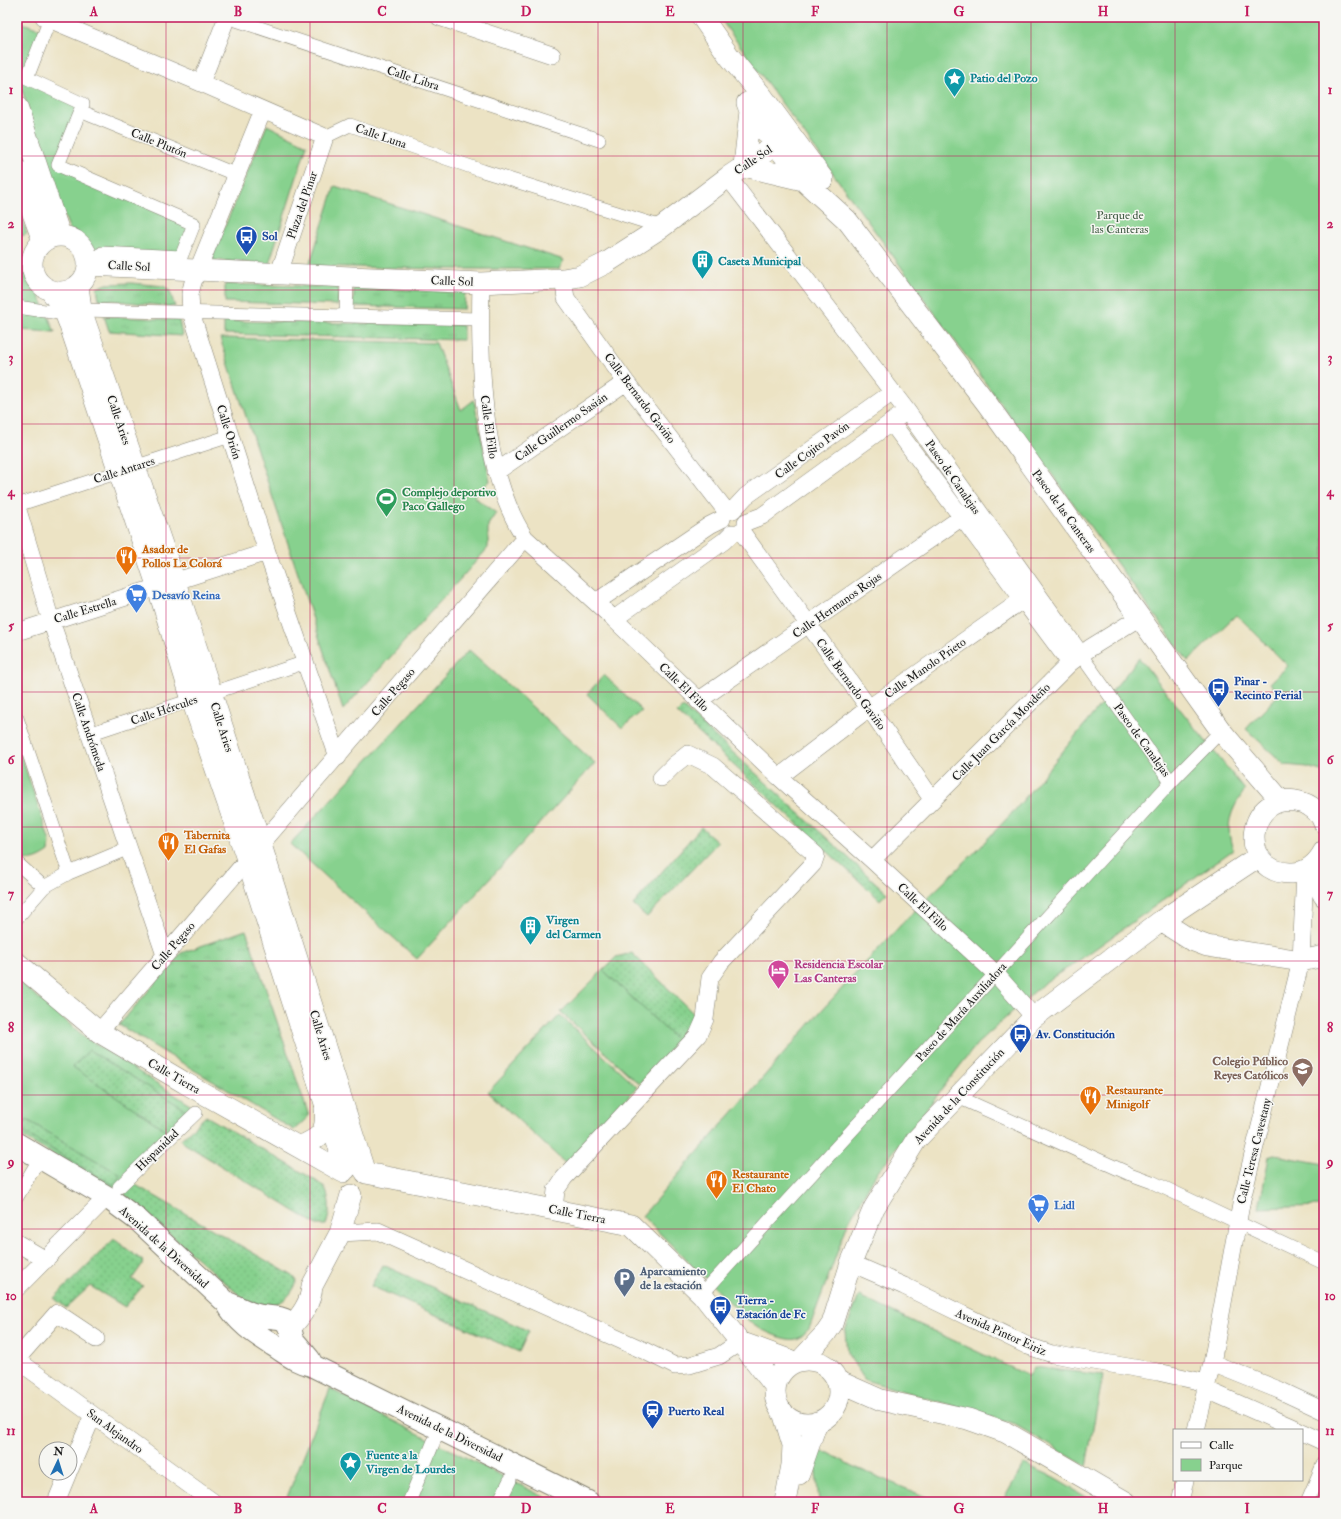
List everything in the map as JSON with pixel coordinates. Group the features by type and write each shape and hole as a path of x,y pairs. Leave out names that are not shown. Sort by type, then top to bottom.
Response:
{"main road":[{"name":"Avenida de la Diversidad","path":"17,1144 113,1192 138,1220 227,1303 239,1320 293,1359 311,1365 580,1500"},
{"name":"Avenida de la Diversidad","path":"227,1303 250,1313 283,1324 292,1340 309,1359 311,1365"},
{"path":"269,1342 283,1344 289,1337 283,1324"}],"street":[{"path":"200,83 227,17"},
{"name":"Calle Libra","path":"227,17 599,140"},
{"path":"439,17 552,55"},
{"path":"702,17 729,56 756,104 813,180"},
{"path":"214,233 58,165 83,104 27,78 47,18 325,137"},
{"path":"756,104 775,128 777,144 793,151 813,180"},
{"path":"756,104 736,171 813,180"},
{"path":"17,107 52,238"},
{"name":"Calle Orión","path":"264,110 193,282 190,294 191,312 267,552 338,757"},
{"name":"Calle Plutón","path":"80,112 237,175"},
{"name":"Calle Luna","path":"325,137 350,125 483,171 662,227"},
{"name":"Plaza del Pinar","path":"279,273 325,137"},
{"name":"Calle Sol","path":"95,259 198,269 481,283 563,279 580,276 589,272 662,227 736,171 777,144"},
{"path":"17,170 52,238"},
{"name":"Paseo de Canalejas","path":"736,171 907,411 968,513 1075,659 1171,782"},
{"name":"Paseo de las Canteras","path":"813,180 831,188 839,201 847,220 988,405 1221,731 1281,801"},
{"path":"95,259 78,286 64,292 50,290 43,287 37,281 33,273 24,265 34,251 52,238 69,237 77,241 87,256 95,259 181,258 194,224"},
{"path":"346,316 347,277"},
{"name":"Calle Bernardo Gaviño","path":"563,279 566,298 626,382 727,514 741,512 746,518 739,529 869,708 932,799"},
{"name":"Calle El Fillo","path":"481,283 480,319 482,371 491,447 496,472 515,523 525,538 596,602 779,777 995,973 1034,1017"},
{"name":"Calle Aries","path":"73,312 78,286"},
{"name":"Calle Aries","path":"50,290 73,312 166,585 202,697 247,860 325,1103 355,1171"},
{"path":"17,307 73,312 191,312 480,319"},
{"name":"Calle Guillermo Sasián","path":"496,472 626,382"},
{"name":"Calle Cojito Pavón","path":"596,602 727,514 746,496 893,392"},
{"path":"873,406 968,513"},
{"name":"Calle Cojito Pavón","path":"614,619 739,529 762,516 907,411"},
{"name":"Calle Antares","path":"17,506 230,436"},
{"name":"Calle Andrómeda","path":"17,506 51,621 165,955"},
{"name":"Calle Hermanos Rojas","path":"698,701 968,513"},
{"name":"Calle Pegaso","path":"100,1032 525,538"},
{"name":"Calle Estrella","path":"17,632 267,552"},
{"name":"Calle Manolo Prieto","path":"779,777 869,708 1029,595"},
{"name":"Calle Juan García Mondeño","path":"872,860 1075,659 1140,617"},
{"name":"Calle Hércules","path":"89,734 306,662"},
{"name":"Calle Aries","path":"202,697 261,845 355,1171"},
{"path":"17,718 69,873"},
{"name":"Paseo de María Auxiliadora","path":"702,1294 1171,782 1221,731"},
{"path":"554,1210 556,1190 564,1178 698,1035 705,1019 710,978 721,962 813,864 816,855 713,766 688,754 674,764 661,778"},
{"path":"1324,823 1315,810 1314,799 1281,801 1270,806 1262,813 1256,823 1253,834 1254,846 1259,856 1265,864 1279,872 1295,873 1307,869 1318,861 1324,851"},
{"path":"17,918 44,887 69,873 129,848"},
{"name":"Avenida de la Constitución","path":"798,1361 826,1333 832,1324 851,1263 874,1208 916,1140 1034,1017 1161,921 1259,856"},
{"path":"17,863 44,887"},
{"path":"1307,869 1324,896"},
{"name":"Calle Teresa Cavestany","path":"1196,1429 1212,1363 1237,1222 1301,961 1307,869"},
{"path":"1161,921 1191,940 1207,946 1301,961 1324,956"},
{"name":"Calle Tierra","path":"17,963 100,1032 185,1083 299,1147 355,1171 631,1225 702,1294 775,1386"},
{"path":"958,1097 1130,1174 1152,1182 1324,1263"},
{"path":"299,1147 319,1136 324,1129 326,1121 325,1103"},
{"name":"Hispanidad","path":"113,1192 196,1113"},
{"path":"17,1197 34,1168"},
{"path":"283,1324 298,1319 305,1308 311,1296 312,1286 340,1233 351,1195 356,1195 364,1191 368,1183 355,1171"},
{"path":"17,1288 113,1192"},
{"path":"340,1233 378,1231 645,1351 675,1366 690,1365 719,1356 740,1342 798,1361 811,1360 820,1362 833,1374 881,1400 968,1418 1005,1432 1126,1502"},
{"path":"17,1244 46,1260"},
{"name":"Avenida Pintor Eiriz","path":"851,1263 904,1286 1028,1346 1052,1354 1142,1369 1206,1386 1296,1429"},
{"path":"17,1360 57,1313 96,1339"},
{"name":"Avenida de la Constitución","path":"832,1324 833,1374"},
{"name":"San Alejandro","path":"17,1360 213,1502"},
{"path":"785,1502 792,1465 793,1445 783,1412 775,1396 775,1386 779,1376 786,1368 798,1361"},
{"path":"1212,1363 1279,1390 1324,1411"},
{"path":"783,1412 798,1422 808,1424 817,1422 829,1415 837,1405 839,1397 833,1374"},
{"path":"837,1405 881,1400"},
{"path":"78,1450 93,1415"},
{"path":"798,1502 798,1478 807,1447 817,1422"},
{"path":"1303,1432 1324,1442"},
{"path":"408,1502 434,1441"},
{"path":"1307,1502 1324,1462"},
{"path":"498,1502 510,1480"},
{"path":"56,1502 65,1481"},
{"path":"1180,1502 1185,1481"}],"green space":[{"name":"Parque de las Canteras","path":"719,17 1324,17 1324,772 1307,767 1285,765 1246,729 1279,694 1270,683 1288,666 1236,615 1188,661"},
{"path":"17,21 45,31 27,78 83,104 62,163 198,222 186,260 104,256 70,230 46,171 17,72"},
{"path":"267,125 307,145 269,264 211,260"},
{"path":"335,186 564,260 559,269 444,269 309,266"},
{"path":"17,205 27,234 17,237"},
{"path":"17,274 30,274 55,332 17,330"},
{"path":"131,283 164,286 170,291 175,307 99,299 97,288 107,284"},
{"path":"225,284 338,287 338,305 225,302"},
{"path":"354,288 465,292 464,309 353,306"},
{"path":"104,316 179,320 182,336 109,331"},
{"path":"224,321 463,325 463,340 224,334"},
{"name":"Complejo deportivo Paco Gallego","path":"220,338 436,343 461,410 474,400 490,481 474,497 496,513 488,525 488,548 343,710"},
{"path":"469,650 595,763 417,959 290,844"},
{"path":"1139,658 1245,790 1230,818 1229,833 1233,850 1081,959 1044,983 977,1044 874,1177 848,1223 808,1330 799,1338 789,1339 776,1336 753,1325 642,1216 821,1011 910,915 974,853 1015,810"},
{"path":"604,675 642,711 622,728 587,694"},
{"path":"683,707 887,893 880,900 677,713"},
{"path":"17,743 50,842 49,852 33,860 25,860 17,855"},
{"path":"701,827 718,842 647,917 633,905"},
{"path":"246,930 309,1116 294,1130 119,1025 181,953"},
{"path":"632,953 693,1013 690,1024 679,1042 603,970 616,957"},
{"path":"603,970 679,1042 639,1084 561,1012"},
{"path":"17,980 86,1038 194,1107 117,1191 17,1134"},
{"path":"560,1015 637,1087 566,1164 488,1092"},
{"path":"89,1050 186,1110 167,1131 73,1067"},
{"path":"206,1116 315,1180 323,1187 327,1193 329,1203 329,1212 326,1225 317,1225 182,1142 181,1139"},
{"path":"27,1120 121,1175 113,1185 19,1130"},
{"path":"1275,1155 1324,1164 1324,1206 1259,1208 1269,1157"},
{"path":"134,1184 293,1276 297,1281 293,1289 283,1300 270,1305 262,1305 246,1301 124,1194"},
{"path":"114,1239 144,1262 132,1279 143,1286 125,1307 90,1286 66,1308 54,1298"},
{"path":"383,1265 529,1331 519,1352 371,1286"},
{"path":"859,1296 1029,1376 1034,1367 1103,1375 1086,1466 1012,1423 865,1380 847,1353 845,1331"},
{"path":"330,1389 554,1502 277,1502 287,1497"},
{"path":"821,1452 829,1453 852,1466 938,1502 819,1502 815,1463"},
{"path":"1024,1464 1047,1474 1095,1502 1002,1502"}],"place":[{"name":"Patio del Pozo","path":"954,98"},
{"name":"Sol","path":"246,256"},
{"name":"Caseta Municipal","path":"703,280"},
{"name":"Complejo deportivo Paco Gallego","path":"386,518"},
{"name":"Asador de Pollos La Colorá","path":"126,576"},
{"name":"Desavío Reina","path":"137,614"},
{"name":"Pinar - Recinto Ferial","path":"1218,708"},
{"name":"Tabernita El Gafas","path":"169,862"},
{"name":"Virgen del Carmen","path":"531,946"},
{"name":"Residencia Escolar Las Canteras","path":"778,990"},
{"name":"Av. Constitución","path":"1021,1054"},
{"name":"Colegio Público Reyes Católicos","path":"1303,1088"},
{"name":"Restaurante Minigolf","path":"1091,1116"},
{"name":"Restaurante El Chato","path":"717,1200"},
{"name":"Lidl","path":"1039,1224"},
{"name":"Aparcamiento de la estación","path":"625,1298"},
{"name":"Tierra - Estación de Fc","path":"720,1326"},
{"name":"Puerto Real","path":"653,1430"},
{"name":"Fuente a la Virgen de Lourdes","path":"351,1482"}]}
